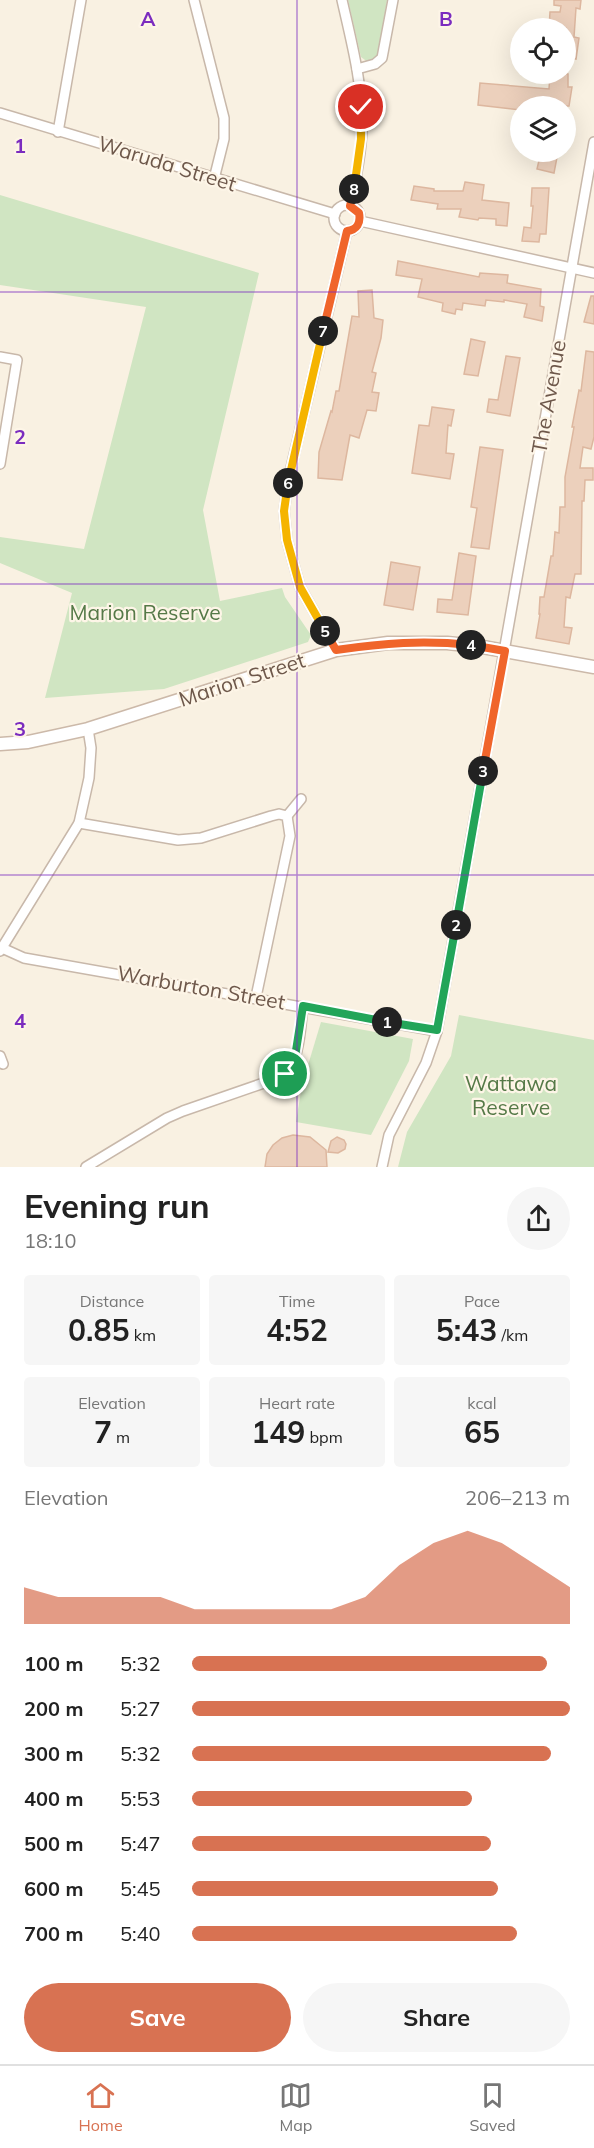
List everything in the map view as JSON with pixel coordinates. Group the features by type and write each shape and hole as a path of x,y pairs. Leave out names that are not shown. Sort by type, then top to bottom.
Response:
{"main road":[{"name":"Marion Street","path":"0,744 28,742 88,729 336,650 388,643 420,642 467,645 594,667"}],"street":[{"path":"58,132 81,0"},
{"path":"194,0 224,118 224,139 214,179"},
{"path":"342,0 357,69 362,130 350,206"},
{"path":"357,69 375,64 382,58 393,0"},
{"name":"Waruda Street","path":"0,113 335,214"},
{"name":"The Avenue","path":"382,1167 389,1135 426,1063 437,1030 594,142"},
{"path":"350,206 359,213 360,221 357,227 347,231 336,226 335,214 339,208 350,206"},
{"path":"360,221 594,273"},
{"path":"336,650 300,587 287,540 284,511 289,477 347,231"},
{"path":"0,357 17,360 0,464"},
{"path":"1,949 79,823 89,778 91,748 88,729"},
{"path":"287,816 301,799"},
{"path":"79,823 178,840 201,838 279,814 287,816"},
{"path":"256,998 291,836 287,816"},
{"name":"Warburton Street","path":"1,949 24,958 437,1030"},
{"path":"86,1167 183,1111 281,1077 290,1068 295,1057 303,1006"}],"green space":[{"path":"348,0 387,0 375,61 369,63 361,57"},
{"name":"Marion Reserve","path":"0,195 259,273 203,510 220,601 282,588 285,597 311,635 308,642 164,689 45,698 72,593 0,563 0,537 84,549 146,307 0,285"},
{"name":"Wattawa Reserve","path":"459,1015 594,1040 594,1167 398,1167 407,1132 451,1056"},
{"path":"321,1022 413,1039 409,1061 371,1135 296,1122 302,1085"}],"building":[{"path":"554,0 581,0 580,9 576,8 575,18 550,18 550,12 560,12 561,6 554,5"},
{"path":"576,37 579,38 576,59"},
{"path":"480,83 549,89 549,84 568,84 568,87 572,87 571,96 510,96 510,109 478,105"},
{"path":"539,162 556,162 554,173 537,169"},
{"path":"465,182 484,185 482,200 509,203 507,226 496,225 496,219 479,218 478,220 459,217 461,209 437,209 438,204 411,200 414,186 434,189 434,191 463,191"},
{"path":"532,188 549,188 546,234 540,234 539,242 522,241 524,227 531,228"},
{"path":"398,261 479,277 480,273 508,275 507,283 541,289 540,306 544,307 542,321 524,317 527,304 504,300 504,302 486,300 485,306 463,303 462,310 456,309 455,314 442,311 443,303 418,297 422,279 396,275"},
{"path":"372,290 374,318 383,320 372,372 376,373 372,392 379,393 376,411 367,410 359,438 350,435 342,480 318,478 319,452 336,391 339,391 352,316 359,317 358,291"},
{"path":"591,296 594,296 594,324 584,322"},
{"path":"471,339 485,342 478,376 464,374"},
{"path":"586,351 594,352 594,437 591,449 583,447 580,468 593,468 593,480 585,480 584,501 582,501 581,574 575,574 570,598 566,597 564,627 572,628 569,644 536,638 540,597 544,597 551,556 553,556 555,532 559,533 560,507 565,507 565,477"},
{"path":"506,356 520,358 510,416 487,412 489,399 498,400"},
{"path":"432,407 454,410 451,426 448,425 446,453 454,454 450,479 412,473 419,425 429,426"},
{"path":"480,447 503,450 489,549 471,547 477,508 471,507"},
{"path":"459,553 476,556 468,615 437,612 438,599 452,600"},
{"path":"391,562 420,567 413,610 384,605"},
{"path":"293,1135 310,1137 326,1150 327,1167 265,1167 267,1154 273,1145 282,1138"},
{"path":"337,1137 344,1140 345,1149 338,1153 328,1152 331,1141"}],"route":[{"path":"285,1074 295,1057 303,1006 437,1030 505,651 477,646 420,642 388,643 336,650 300,587 287,540 284,511 289,477 345,236 347,231 354,230 360,221 359,213 350,206 360,150 361,107"}]}
